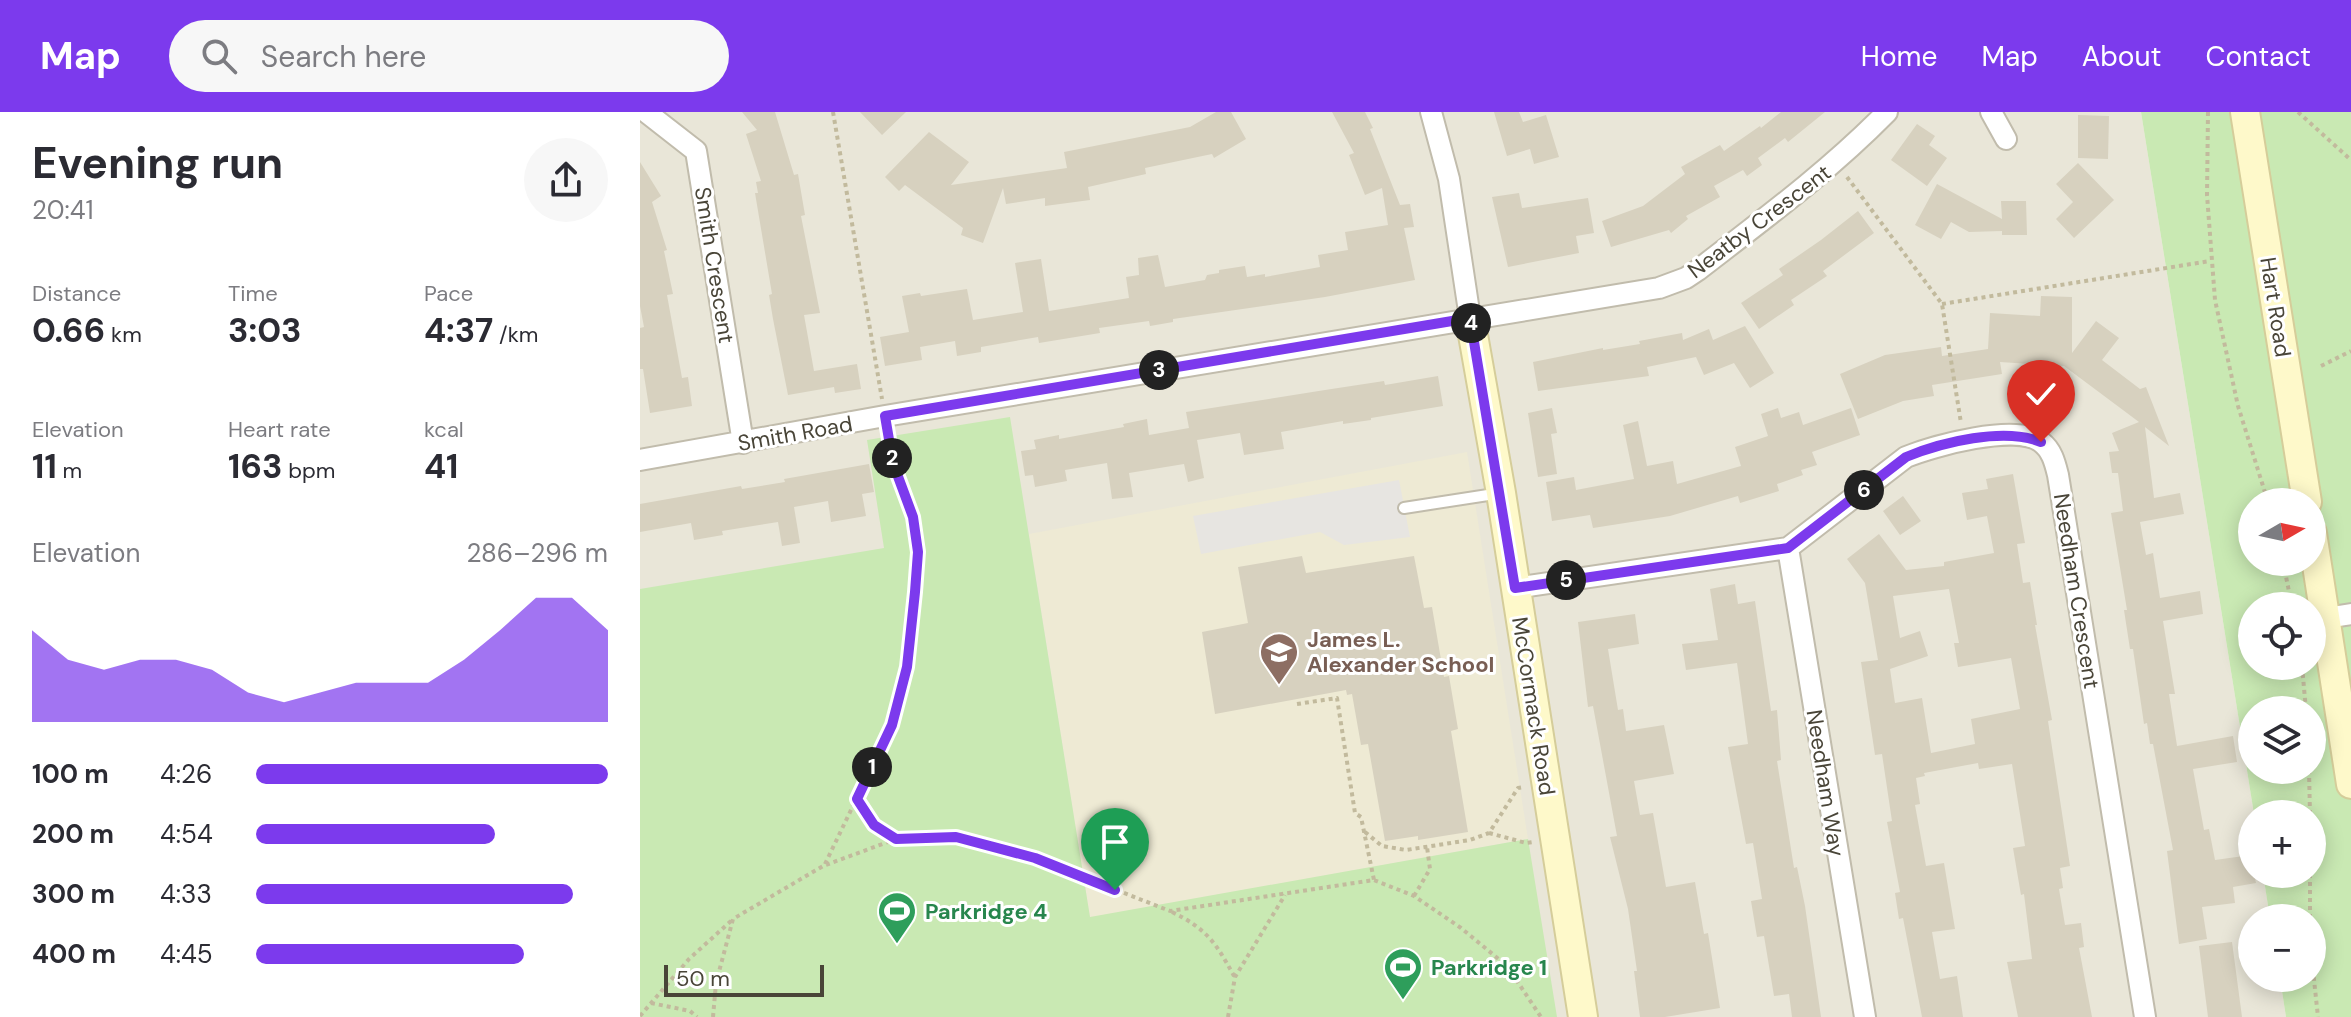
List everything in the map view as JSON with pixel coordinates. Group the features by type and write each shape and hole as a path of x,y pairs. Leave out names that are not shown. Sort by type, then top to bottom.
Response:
{"street":[{"name":"Smith Crescent","path":"646,112 696,151 743,443"},
{"name":"McCormack Road","path":"1431,112 1449,179 1583,1017"},
{"name":"Neatby Crescent","path":"1470,318 1659,288 1686,278 1807,186 1850,150 1887,112"},
{"path":"1991,112 2006,139"},
{"name":"Hart Road","path":"2245,112 2305,488"},
{"name":"Smith Road","path":"640,460 1470,318"},
{"name":"Needham Crescent","path":"1515,588 1788,548 1906,457 1923,450 2007,434 2041,442 2052,455 2058,475 2145,1017"},
{"name":"Needham Way","path":"1788,548 1865,1017"},
{"path":"2325,576 2338,616 2351,784"}],"lane":[{"path":"1404,508 1501,493"}],"path":[{"path":"833,112 881,392"},
{"path":"2208,112 2210,261 2221,339 2264,488"},
{"path":"2298,112 2351,160"},
{"path":"1849,179 1942,304 1961,421"},
{"path":"1942,304 2210,261"},
{"path":"2321,366 2351,351"},
{"path":"823,866 892,725 907,667 918,552 913,517 893,463 885,416"},
{"path":"1297,704 1337,698 1355,813 1361,817 1374,880"},
{"path":"1364,831 1382,846 1406,850 1470,840 1489,833 1518,788"},
{"path":"857,799 874,825 896,839"},
{"path":"1489,833 1526,843"},
{"path":"640,1016 689,959 733,919 823,866 896,839 956,837 1035,858 1170,911 1191,922 1215,942 1235,977"},
{"path":"1414,896 1430,869 1427,847"},
{"path":"1170,911 1374,880 1414,896 1461,928 1507,966 1541,1017"},
{"path":"1228,1017 1235,977 1285,895"},
{"path":"713,1017 716,983 733,919"},
{"path":"2315,992 2318,1017"},
{"path":"651,1003 690,1011 697,1017"}],"shaded area":[{"path":"640,112 2141,112 2238,715 2238,784 2249,784 2252,800 2238,800 2238,888 2265,888 2268,904 2238,904 2238,992 2282,992 2286,1017 640,1017"},
{"name":"James L. Alexander School","path":"1467,452 1528,839 1090,918 1029,534"},
{"path":"1399,480 1410,537 1344,545 1320,532 1201,554 1193,516"}],"green space":[{"path":"2141,112 2351,112 2351,1017 2286,1017 2282,992 2326,992 2326,904 2268,904 2265,888 2326,888 2326,800 2252,800 2249,784 2326,784 2326,696 2238,696 2238,715"},
{"path":"1010,417 1090,917 1528,839 1557,1017 640,1017 640,589 884,548 867,440"}],"building":[{"path":"742,112 775,112 794,175 798,174 805,215 801,216 820,313 804,315 814,371 857,364 861,389 835,393 834,387 788,395 769,295 772,294 755,193 758,193 756,182 761,181 746,134 757,130"},
{"path":"860,112 906,112 882,135"},
{"path":"1216,112 1231,112 1246,139 1214,158 1212,154 1145,168 1146,174 1088,187 1090,200 1045,206 1045,198 1006,204 1003,188 983,243 961,235 963,228 905,185 899,191 885,177 929,132 969,162 951,185 1067,168 1064,152 1190,127"},
{"path":"1332,112 1365,112 1373,128 1370,129 1400,205 1410,204 1414,227 1404,228 1415,280 1325,297 1173,319 1173,322 1150,326 1149,321 1099,328 1100,333 1039,343 1038,337 981,347 981,352 957,356 955,341 920,347 922,360 885,366 880,337 909,332 902,296 967,289 973,320 1023,312 1015,263 1041,259 1049,311 1129,298 1126,277 1139,275 1138,258 1158,255 1165,287 1205,280 1207,275 1219,273 1219,270 1245,266 1247,277 1265,274 1265,277 1320,267 1318,255 1348,250 1345,232 1388,225 1382,188 1365,195 1349,155 1354,153"},
{"path":"1494,112 1519,112 1523,122 1546,115 1559,157 1534,164 1530,149 1507,156"},
{"path":"1781,112 1825,112 1788,142 1785,138 1758,158 1762,165 1747,176 1743,170 1714,186 1720,197 1686,216 1688,219 1671,233 1669,230 1611,247 1602,221 1643,206 1685,174 1681,167 1720,145 1724,151"},
{"path":"2078,115 2109,116 2108,159 2078,158"},
{"path":"1917,124 1935,136 1929,145 1947,158 1927,186 1891,160"},
{"path":"640,162 661,196 652,202 667,250 664,251 673,294 667,295 682,378 688,377 692,406 650,413 643,369 640,369 640,328 644,327 640,306"},
{"path":"2078,163 2114,200 2074,238 2056,219 2073,202 2056,184"},
{"path":"1937,184 2002,219 2001,201 2026,201 2027,235 2002,235 2002,231 1969,232 1951,222 1941,239 1915,225"},
{"path":"1519,193 1522,208 1588,198 1594,233 1576,236 1579,253 1508,267 1492,197"},
{"path":"1858,211 1874,233 1823,271 1827,276 1791,300 1794,305 1759,329 1741,303 1783,275 1779,269"},
{"path":"2041,296 2072,297 2072,353 2096,321 2119,338 2102,360 2140,389 2146,387 2169,446 2145,427 2154,498 2180,493 2184,514 2140,522 2146,555 2153,553 2160,598 2200,591 2203,614 2163,621 2175,694 2169,694 2177,746 2233,736 2237,762 2193,769 2204,830 2209,829 2215,860 2238,857 2238,886 2233,887 2235,903 2202,907 2207,939 2179,944 2167,851 2173,850 2153,744 2150,744 2147,723 2144,724 2133,649 2130,649 2124,610 2127,610 2111,513 2123,511 2118,473 2112,473 2109,452 2119,451 2112,433 2139,422 2064,366 2000,362 2002,374 1932,385 1934,396 1903,401 1858,419 1840,374 1885,355 1941,347 1942,356 1988,349 1990,313 2040,316"},
{"path":"1745,326 1774,373 1750,388 1734,363 1704,375 1696,357 1647,367 1649,376 1538,391 1533,362 1640,344 1639,341 1682,333 1683,340 1709,329 1713,340"},
{"path":"1438,376 1443,406 1371,420 1343,424 1343,421 1281,432 1284,449 1244,455 1240,433 1197,440 1204,478 1188,482 1184,464 1129,473 1133,497 1112,499 1107,463 1065,470 1067,481 1035,487 1033,475 1025,476 1021,451 1036,449 1034,440 1059,435 1059,439 1124,427 1123,424 1147,419 1149,435 1189,428 1186,412 1384,381 1385,385"},
{"path":"1552,408 1557,433 1551,434 1557,474 1538,477 1528,413"},
{"path":"1778,408 1781,418 1799,412 1803,425 1851,408 1860,435 1812,452 1817,465 1801,470 1803,475 1777,484 1779,491 1740,503 1738,496 1670,516 1593,528 1590,515 1552,521 1546,482 1574,477 1576,490 1634,479 1623,425 1638,421 1647,466 1673,461 1677,484 1741,466 1735,447 1768,436 1761,414"},
{"path":"869,464 874,492 862,494 866,516 831,522 828,501 794,507 800,543 782,546 778,522 722,531 723,535 694,540 691,523 640,532 640,504 741,486 742,489 785,482 784,479"},
{"path":"2013,474 2025,543 2017,544 2023,583 2030,582 2052,720 2048,721 2070,866 2060,868 2063,888 2059,889 2065,925 2081,923 2084,947 2079,948 2092,1017 2018,1017 2007,962 2032,959 2024,894 2021,895 2013,848 2025,846 2012,764 1979,769 1978,763 1924,773 1925,776 1916,778 1920,804 1915,805 1926,866 1944,863 1955,929 1932,932 1940,979 1957,976 1963,1017 1922,1017 1903,918 1899,919 1895,893 1900,892 1887,822 1892,821 1882,754 1875,755 1861,662 1878,660 1865,583 1847,559 1879,534 1906,570 1944,566 1944,562 1994,553 1987,516 1967,520 1962,493 1988,489 1986,479","holes":["1949,589 1959,643 1954,643 1958,667 2011,658 2020,709 1971,719 1975,744 1931,753 1922,698 1895,703 1890,669 1928,656 1920,631 1900,638 1893,596"]},
{"path":"1903,496 1921,521 1900,535 1883,511"},
{"path":"1302,556 1306,573 1414,556 1424,608 1432,607 1444,677 1449,676 1458,729 1451,731 1468,832 1418,840 1418,836 1385,841 1368,744 1361,745 1352,694 1347,695 1346,690 1215,714 1202,632 1248,623 1238,567"},
{"path":"1735,584 1738,604 1755,601 1771,711 1777,710 1781,760 1777,761 1794,868 1797,867 1805,906 1821,1017 1792,1017 1789,994 1774,996 1764,936 1757,937 1751,901 1762,899 1753,843 1746,844 1728,747 1748,744 1737,663 1686,670 1682,644 1718,640 1710,589"},
{"path":"1635,614 1639,644 1608,649 1618,710 1623,709 1626,731 1664,725 1674,774 1634,781 1640,815 1653,813 1666,887 1695,882 1704,934 1708,933 1720,1008 1665,1017 1640,1017 1628,909 1610,837 1617,836 1593,706 1588,707 1578,622"},
{"path":"2232,942 2242,1017 2208,1017 2199,946"}],"place":[{"name":"James L. Alexander School","path":"1279,686"},
{"name":"Parkridge 4","path":"897,945"},
{"name":"Parkridge 1","path":"1403,1001"}],"route":[{"path":"1115,890 1035,858 956,837 896,839 874,825 857,799 892,725 907,667 918,552 913,517 893,463 885,416 1470,318 1515,588 1788,548 1906,457 1923,450 2007,434 2041,442"}]}
